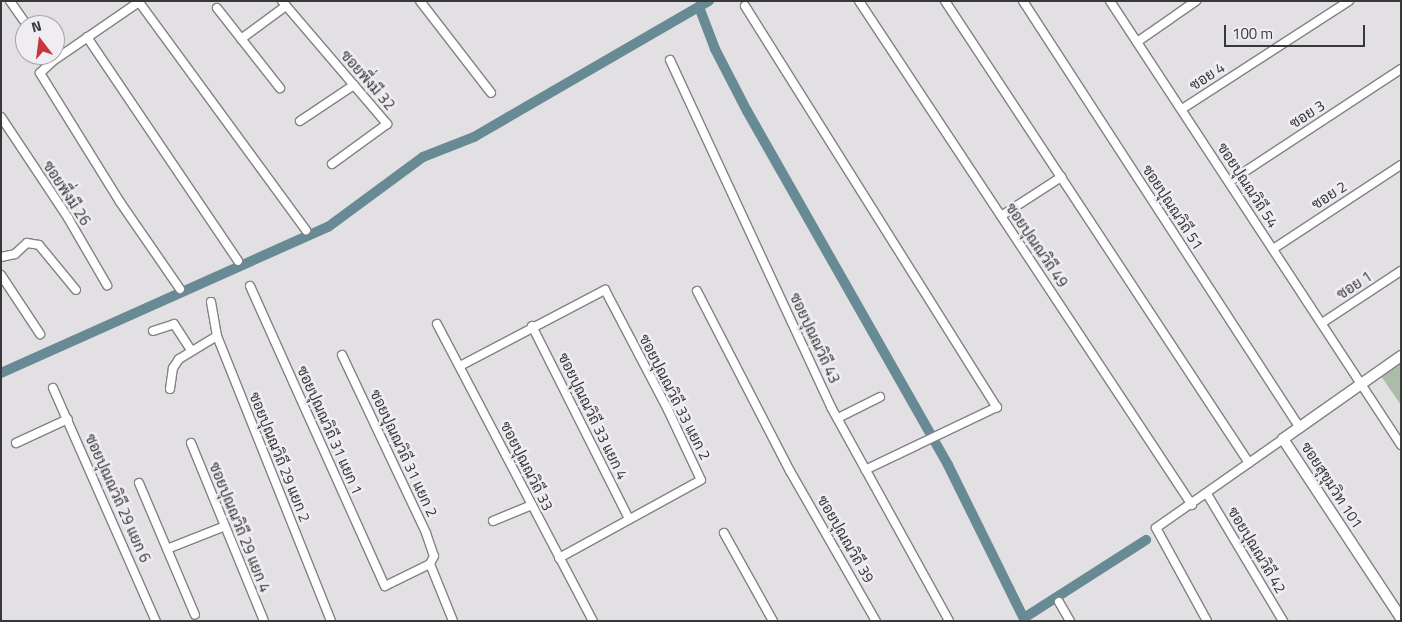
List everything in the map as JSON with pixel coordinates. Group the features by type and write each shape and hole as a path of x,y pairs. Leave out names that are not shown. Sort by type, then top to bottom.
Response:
{"street":[{"path":"10,1 20,15"},
{"path":"122,1 128,9"},
{"path":"420,1 491,93"},
{"name":"ซอยปุณณวิถี 49","path":"859,1 1192,505"},
{"path":"945,1 1249,463"},
{"name":"ซอยปุณณวิถี 51","path":"1023,1 1300,428"},
{"name":"ซอยปุณณวิถี 54","path":"1110,1 1401,444"},
{"path":"1137,42 1196,1"},
{"name":"ซอย 4","path":"1182,109 1349,1"},
{"path":"65,49 139,2 306,230"},
{"path":"242,39 284,4"},
{"name":"ซอยพึ่งมี 32","path":"284,4 387,124 332,164"},
{"path":"745,6 997,407 865,470"},
{"path":"217,8 280,88"},
{"path":"87,37 238,260"},
{"name":"ซอยปุณณวิถี 43","path":"670,60 838,418 949,621"},
{"path":"45,65 40,71 42,79 180,289"},
{"name":"ซอย 3","path":"1229,182 1401,69"},
{"path":"300,121 354,85"},
{"name":"ซอยพึ่งมี 26","path":"1,117 68,218 107,285"},
{"name":"ซอย 2","path":"1273,249 1401,165"},
{"path":"1001,216 1061,176"},
{"path":"1,257 15,254 28,243 39,244 76,290"},
{"name":"ซอย 1","path":"1322,323 1401,271"},
{"path":"1,275 40,334"},
{"name":"ซอยปุณณวิถี 31 แยก 1","path":"250,286 385,586 430,564"},
{"name":"ซอยปุณณวิถี 33 แยก 2","path":"532,326 605,290 701,480 559,558"},
{"name":"ซอยปุณณวิถี 39","path":"697,291 790,471 876,621"},
{"name":"ซอยปุณณวิถี 29 แยก 2","path":"211,302 217,336 331,621"},
{"path":"153,331 174,324 190,349"},
{"name":"ซอยปุณณวิถี 33","path":"438,324 593,621"},
{"path":"460,366 532,326"},
{"name":"ซอยปุณณวิถี 33 แยก 4","path":"532,326 629,519"},
{"path":"170,389 173,368 190,349 217,336"},
{"name":"ซอยปุณณวิถี 31 แยก 2","path":"342,355 426,533 434,556 430,564 453,621"},
{"name":"ซอยสุขุมวิท 101","path":"1401,356 1284,440 1401,618"},
{"name":"ซอยปุณณวิถี 29 แยก 6","path":"53,388 156,621"},
{"path":"838,418 880,397"},
{"path":"16,443 68,419"},
{"path":"1207,621 1156,528 1284,440"},
{"name":"ซอยปุณณวิถี 29 แยก 4","path":"191,443 264,621"},
{"path":"139,483 195,614"},
{"name":"ซอยปุณณวิถี 42","path":"1207,494 1283,621"},
{"path":"493,521 532,505"},
{"path":"167,549 225,526"},
{"path":"724,533 773,621"},
{"path":"1059,602 1070,621"}],"green space":[{"path":"1401,363 1401,405 1381,376"}],"waterway":[{"path":"1,373 328,227 423,157 474,137 709,1"},
{"path":"699,7 715,49 747,111 948,465 1025,621"},
{"path":"1024,618 1146,540"}]}
